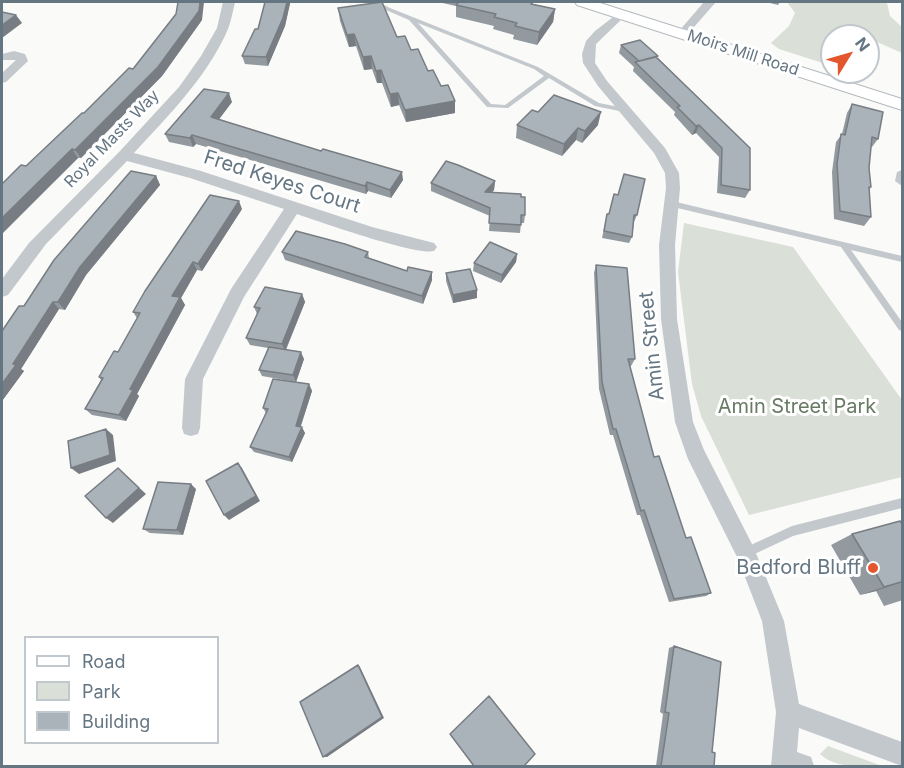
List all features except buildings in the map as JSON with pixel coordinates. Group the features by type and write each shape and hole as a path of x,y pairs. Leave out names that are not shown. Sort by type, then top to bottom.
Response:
{"street":[{"name":"Royal Masts Way","path":"2,291 44,235 149,128 207,59 223,32 229,2"},
{"name":"Moirs Mill Road","path":"583,2 903,105"},
{"path":"683,33 710,2"},
{"name":"Amin Street","path":"621,14 590,44 589,63 598,78 660,151 672,173 672,204 667,245 669,319 684,422 695,453 746,553 773,621 788,712 789,764"},
{"path":"2,57 14,55 21,57 22,62 2,78"},
{"name":"Fred Keyes Court","path":"122,155 207,178 394,240 429,247"},
{"path":"903,175 903,181"},
{"path":"191,428 194,379 237,294 293,208"},
{"path":"788,712 903,754"}],"lane":[{"path":"375,2 536,68 597,105 624,110"},
{"path":"411,18 489,106 506,107 549,75"},
{"path":"672,204 903,259"},
{"path":"844,246 903,328"},
{"path":"746,553 792,531 903,503"}],"green space":[{"path":"787,2 887,3 890,16 902,27 902,53 880,43 880,24 820,24 820,62 779,49 771,43 789,26 795,13"},
{"name":"Amin Street Park","path":"684,223 793,247 902,400 902,477 749,515 701,416 692,384 678,272"},
{"path":"828,746 882,766 857,766 833,762 820,754"}],"place":[{"name":"Bedford Bluff","path":"873,568"}]}
